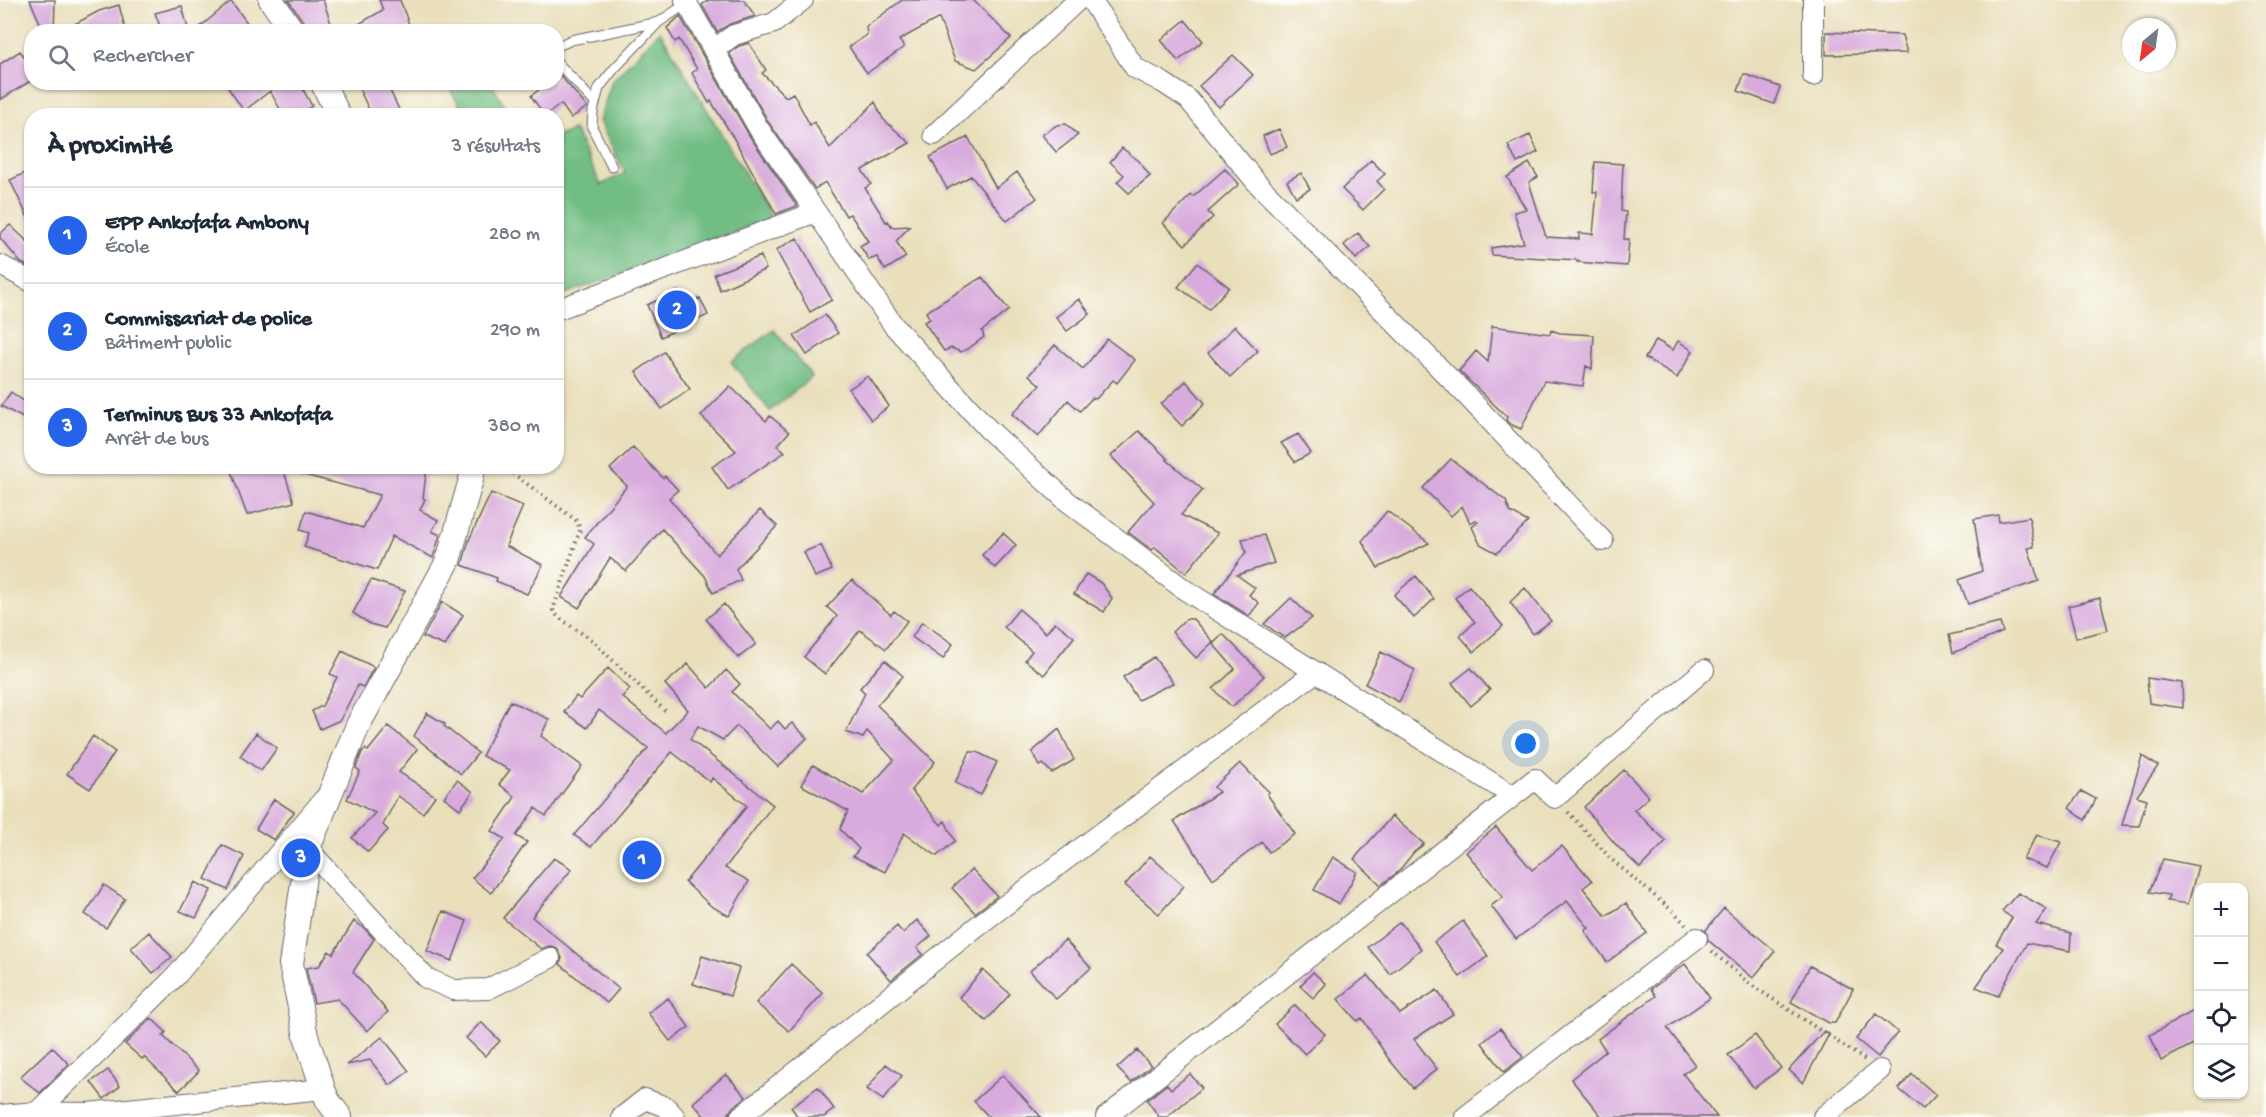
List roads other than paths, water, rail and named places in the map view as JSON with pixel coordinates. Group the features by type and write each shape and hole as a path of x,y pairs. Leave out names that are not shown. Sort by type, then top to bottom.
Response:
{"street":[{"path":"271,0 288,24"},
{"path":"713,50 734,35 774,23 803,0"},
{"path":"934,135 1078,0"},
{"path":"1091,0 1135,68 1188,99 1257,183 1467,396 1603,541"},
{"path":"1812,0 1813,76"},
{"path":"686,2 759,129 894,326 988,429 1067,501 1185,590 1513,796"},
{"path":"326,90 335,108"},
{"path":"564,307 816,212"},
{"path":"0,266 24,278"},
{"path":"340,1117 328,1101 306,1036 291,964 308,849 358,725 448,561 472,474"},
{"path":"1106,1117 1534,779 1555,798 1704,670"},
{"path":"740,1117 976,927 1316,672"},
{"path":"37,1112 176,976 333,787"},
{"path":"308,849 426,978 454,990 488,989 550,958"},
{"path":"1465,1117 1697,938"},
{"path":"1823,1117 1880,1070"},
{"path":"0,1115 37,1112 88,1113 323,1089"},
{"path":"622,1117 645,1098 666,1107 675,1117"}],"lane":[{"path":"612,167 592,127 599,88 659,22 686,2"},
{"path":"564,43 659,22"},
{"path":"564,69 596,103"}],"place":[{"name":"Commissariat de police","path":"677,310"},
{"name":"Terminus Bus 33 Ankofafa","path":"301,858"},
{"name":"EPP Ankofafa Ambony","path":"642,860"}]}
